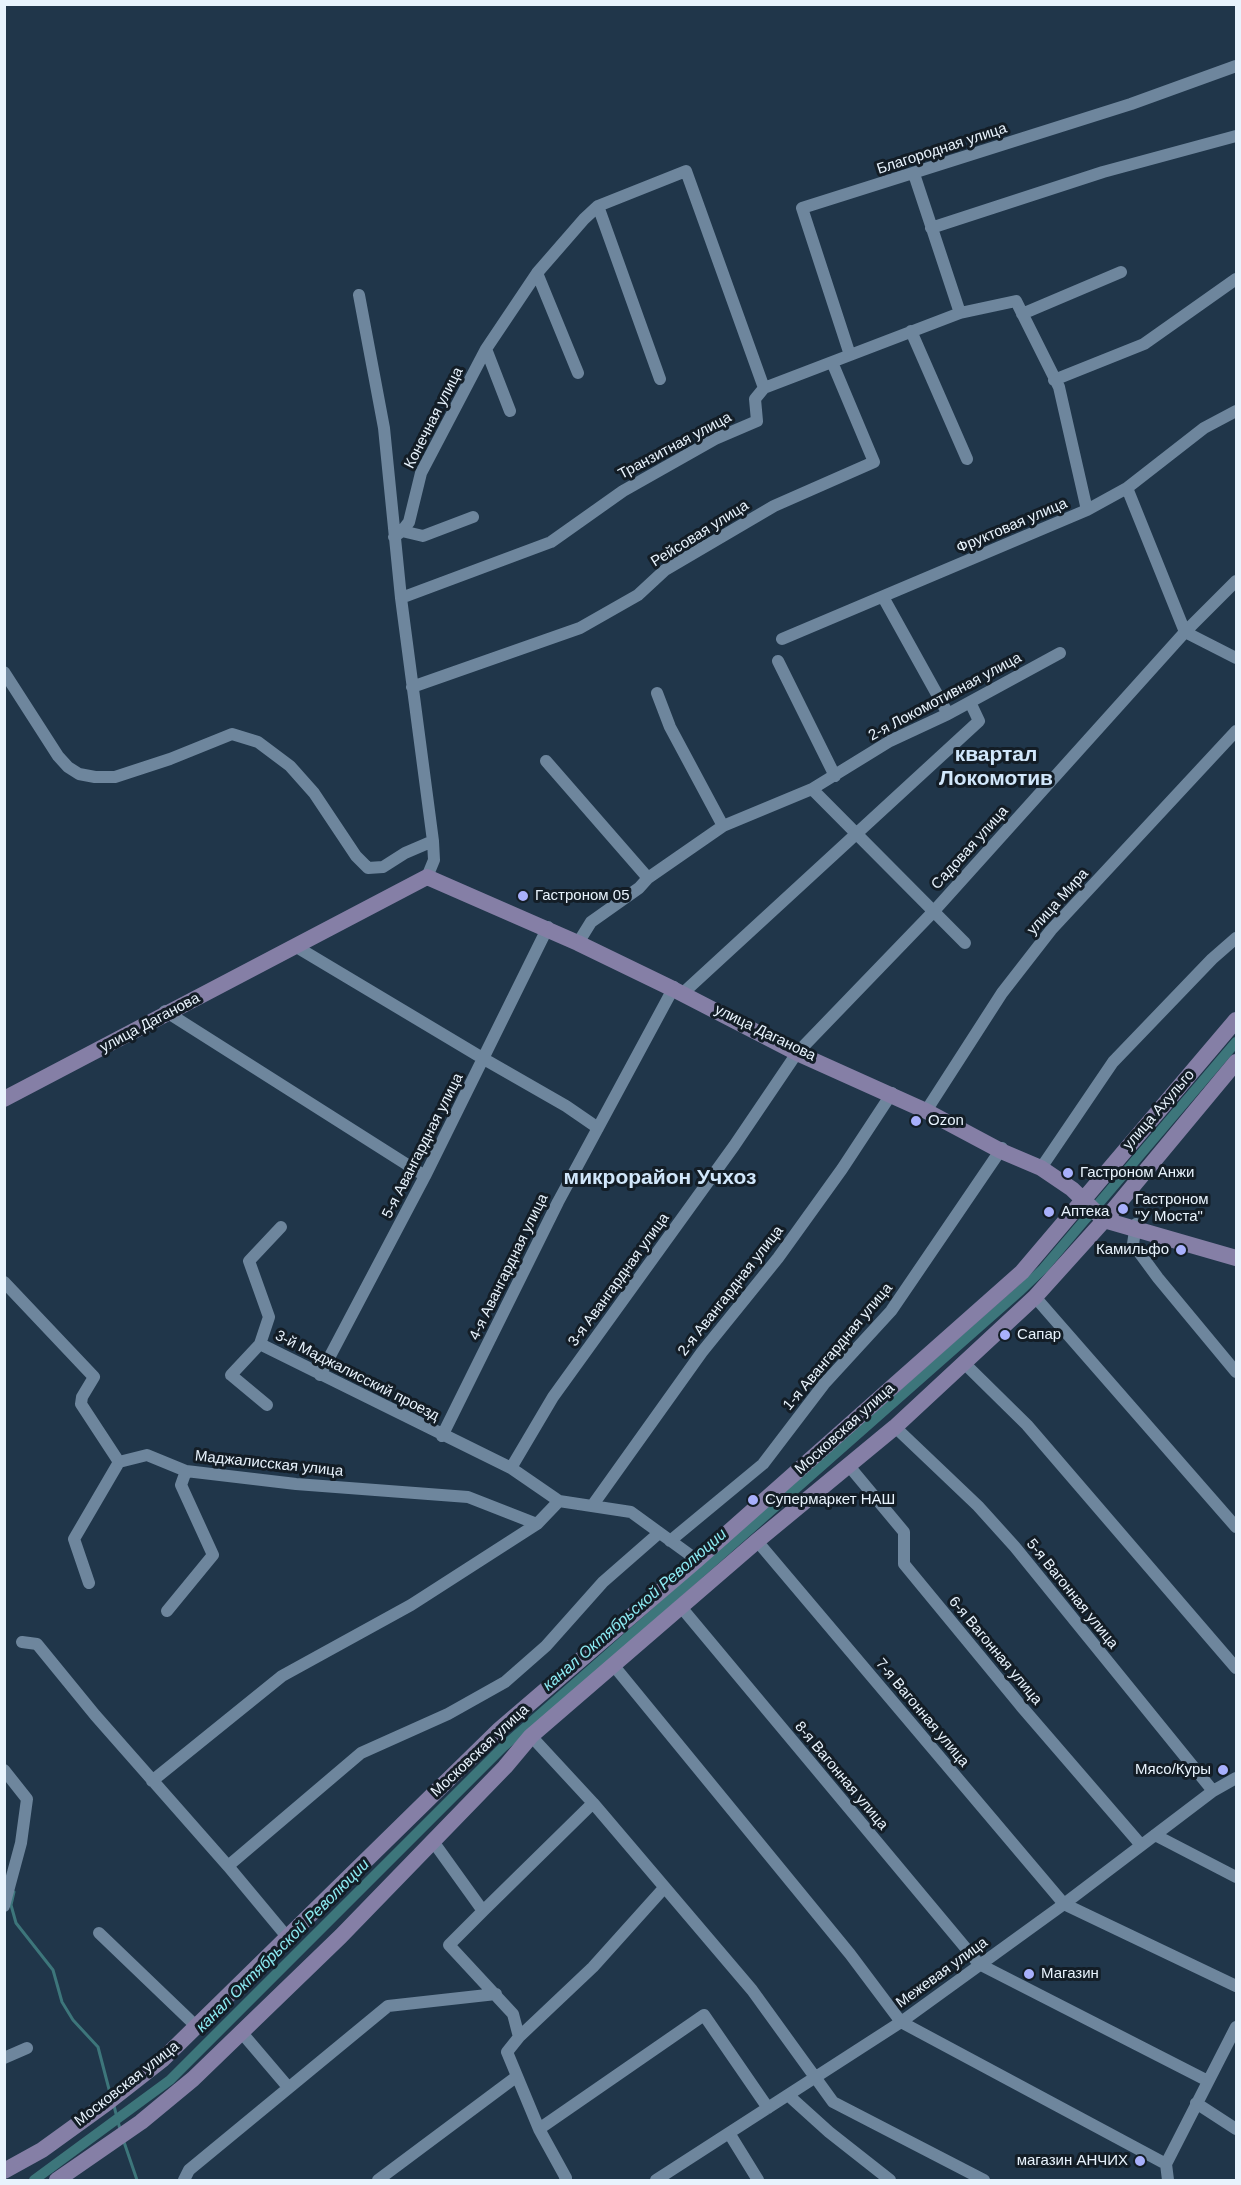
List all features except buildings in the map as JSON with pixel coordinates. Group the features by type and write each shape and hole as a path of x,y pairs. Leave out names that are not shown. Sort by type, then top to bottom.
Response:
{"main road":[{"name":"улица Даганова","path":"4,1097 427,876 578,942 798,1052 927,1110 1001,1150 1042,1167 1075,1185 1084,1198 1106,1217 1236,1257"},
{"name":"улица Ахульго","path":"1084,1198 1236,1020"},
{"path":"57,2181 141,2122 193,2079 341,1936 505,1767 531,1737 757,1541 895,1427 1035,1297 1106,1217 1236,1062"},
{"name":"Московская улица","path":"4,2171 42,2150 162,2060 500,1729 697,1560 1022,1272 1084,1198"}],"street":[{"name":"Благородная улица","path":"850,355 802,208 1131,104 1236,66"},
{"path":"931,228 1103,172 1236,136"},
{"name":"Конечная улица","path":"427,876 434,860 433,841 401,598 398,534 409,522 421,473 486,349 537,273 598,206 686,171 764,388"},
{"path":"914,174 960,313"},
{"path":"598,206 660,379"},
{"path":"1022,314 1121,272"},
{"path":"537,273 578,373"},
{"path":"1054,380 1144,344 1236,279"},
{"path":"359,296 384,428 398,534 423,536 473,517"},
{"path":"764,388 960,313 1016,300 1059,387 1087,510"},
{"path":"911,331 967,459"},
{"path":"486,349 510,411"},
{"name":"Рейсовая улица","path":"412,687 580,628 638,595 665,570 774,506 874,462 832,362"},
{"name":"Транзитная улица","path":"401,598 551,542 623,491 715,439 757,421 754,399 764,388"},
{"name":"Фруктовая улица","path":"782,639 1087,510 1126,488 1204,428 1236,411"},
{"path":"1126,488 1185,632 1236,658"},
{"name":"Садовая улица","path":"798,1052 934,911 1185,632 1236,581"},
{"path":"883,597 948,714"},
{"name":"2-я Локомотивная улица","path":"578,942 591,922 639,888 648,878 723,826 812,789 890,741 948,714 1060,653"},
{"path":"778,661 836,776"},
{"path":"4,672 58,756 68,767 79,774 115,777 170,759 232,734 258,742 290,766 314,793 356,856 368,868 383,867 405,853 433,841"},
{"path":"657,693 670,727 723,826"},
{"name":"4-я Авангардная улица","path":"442,1436 558,1202 678,990 979,721 970,702"},
{"name":"улица Мира","path":"927,1110 1002,993 1051,930 1236,731"},
{"path":"546,762 648,878"},
{"path":"812,789 965,943"},
{"name":"5-я Авангардная улица","path":"320,1375 425,1176 548,928"},
{"path":"1042,1167 1113,1062 1212,959 1236,938"},
{"path":"294,945 566,1106 598,1128"},
{"path":"167,1012 425,1176"},
{"name":"3-я Авангардная улица","path":"511,1468 553,1397 734,1146 798,1052"},
{"name":"2-я Авангардная улица","path":"592,1506 702,1352 778,1258 892,1094"},
{"name":"1-я Авангардная улица","path":"670,1542 763,1464 824,1384 891,1311 1001,1150"},
{"path":"1136,1226 1133,1244 1158,1278 1236,1372"},
{"name":"3-й Маджалисский проезд","path":"281,1227 249,1261 269,1317 260,1344 442,1436 511,1468 539,1485 559,1501"},
{"path":"4,1282 94,1377 82,1397 81,1404 119,1462 74,1539 89,1583"},
{"path":"1035,1297 1236,1527"},
{"path":"260,1344 231,1375 267,1405"},
{"path":"964,1363 1027,1425 1236,1668"},
{"name":"5-я Вагонная улица","path":"895,1427 978,1506 1015,1547 1213,1791"},
{"name":"Маджалисская улица","path":"119,1462 147,1455 186,1471 296,1484 468,1497 537,1524"},
{"name":"6-я Вагонная улица","path":"849,1466 904,1532 904,1564 1021,1706 1141,1845"},
{"path":"167,1611 213,1555 181,1485 186,1471"},
{"path":"152,1781 282,1676 411,1605 537,1524 559,1501 631,1512 697,1560"},
{"path":"228,1866 361,1754 448,1714 505,1682 546,1646 603,1582 659,1533"},
{"name":"7-я Вагонная улица","path":"757,1541 1064,1904"},
{"name":"8-я Вагонная улица","path":"681,1607 979,1965"},
{"path":"22,1642 37,1644 288,1938"},
{"path":"614,1666 850,1954 901,2022 1166,2164"},
{"path":"531,1737 593,1803 752,1990 833,2102 984,2181"},
{"path":"4,1770 27,1799 21,1843 4,1906"},
{"name":"Межевая улица","path":"657,2181 901,2022 1064,1904 1213,1791 1236,1778"},
{"path":"519,2037 513,2014 449,1945 593,1803"},
{"path":"1155,1834 1236,1877"},
{"path":"432,1840 483,1911"},
{"path":"565,2181 566,2178 539,2129 507,2052 519,2037 593,1967 664,1888"},
{"path":"1064,1904 1236,1986"},
{"path":"99,1933 197,2027"},
{"path":"979,1965 1208,2081"},
{"path":"184,2181 189,2170 388,2006 496,1994"},
{"path":"539,2129 704,2015 768,2108"},
{"path":"1168,2181 1166,2164 1236,2026"},
{"path":"242,2033 288,2087"},
{"path":"4,2058 27,2048"},
{"path":"378,2181 516,2077"},
{"path":"788,2095 829,2132 890,2181"},
{"path":"1196,2103 1236,2129"},
{"path":"729,2133 758,2181"}],"waterway":[{"name":"канал Октябрьской Революции","path":"34,2180 170,2080 503,1747 1021,1290 1043,1269 1236,1042"},
{"path":"14,1892 11,1905 16,1923 53,1970 62,2002 73,2020 98,2047 110,2093"},
{"name":"канал Октябрьской Революции","path":"114,2106 120,2129"},
{"path":"124,2142 137,2180"}],"place":[{"name":"Гастроном 05","path":"523,896"},
{"name":"Ozon","path":"916,1121"},
{"name":"Гастроном Анжи","path":"1068,1173"},
{"name":"Гастроном \"У Моста\"","path":"1123,1209"},
{"name":"Аптека","path":"1049,1212"},
{"name":"Камильфо","path":"1181,1250"},
{"name":"Сапар","path":"1005,1335"},
{"name":"Супермаркет НАШ","path":"753,1500"},
{"name":"Мясо/Куры","path":"1223,1770"},
{"name":"Магазин","path":"1029,1974"},
{"name":"магазин АНЧИХ","path":"1140,2161"}],"district":[{"name":"квартал Локомотив","path":"996,767"},
{"name":"микрорайон Учхоз","path":"660,1178"}]}
